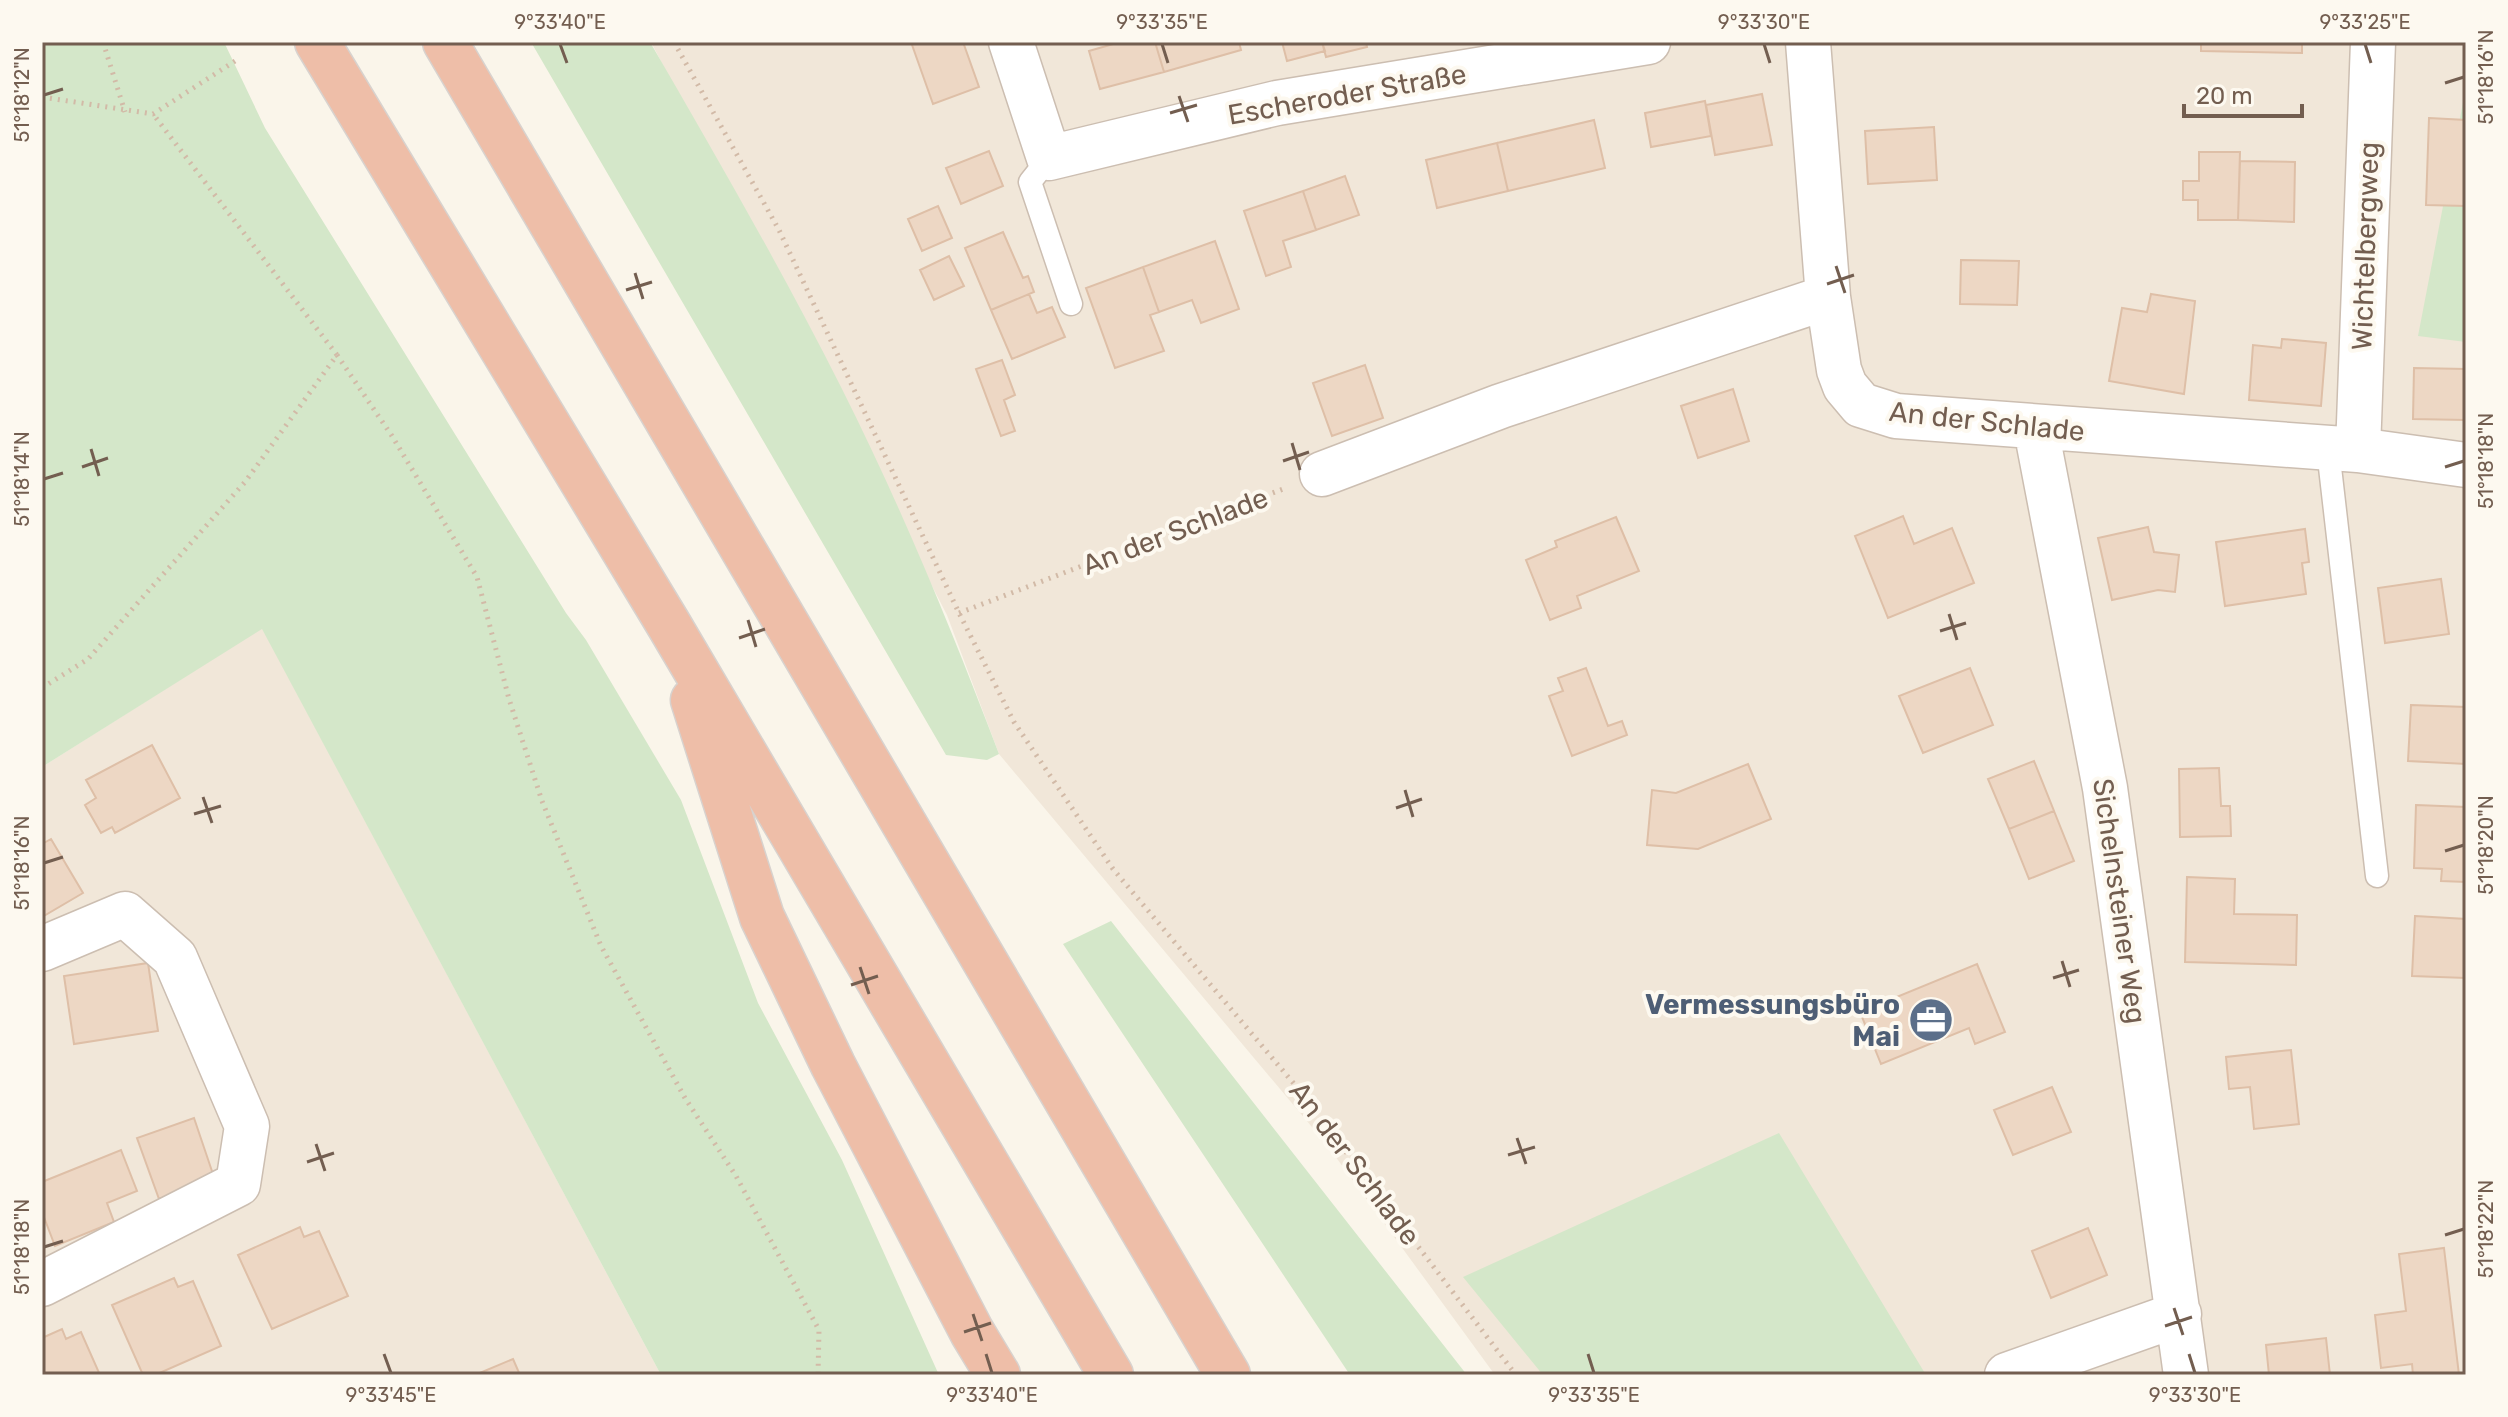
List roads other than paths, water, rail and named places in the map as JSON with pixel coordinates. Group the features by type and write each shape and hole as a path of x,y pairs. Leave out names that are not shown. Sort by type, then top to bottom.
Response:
{"highway":[{"path":"317,42 669,625 1111,1375"},
{"path":"445,42 1228,1375"},
{"path":"669,625 762,917 833,1065 972,1332 998,1375"},
{"path":"1081,1123 1262,1375"}],"street":[{"path":"1011,42 1049,158"},
{"name":"Escheroder Straße","path":"1049,158 1277,103 1648,42"},
{"name":"An der Schlade","path":"1808,42 1828,297 1839,370 1845,386 1861,405 1896,416 2343,450 2466,465"},
{"name":"Wichtelbergweg","path":"2343,450 2373,42"},
{"path":"1322,474 1501,406 1828,297"},
{"name":"Sichelnsteiner Weg","path":"2036,429 2105,788 2186,1375"},
{"path":"42,949 125,914 175,958 247,1126 238,1184 42,1284"},
{"path":"2007,1375 2179,1314"}],"lane":[{"path":"1049,158 1030,182 1071,304"},
{"path":"2343,450 2377,876"}],"place":[{"name":"Vermessungsbüro Mai","path":"1931,1020"}]}
